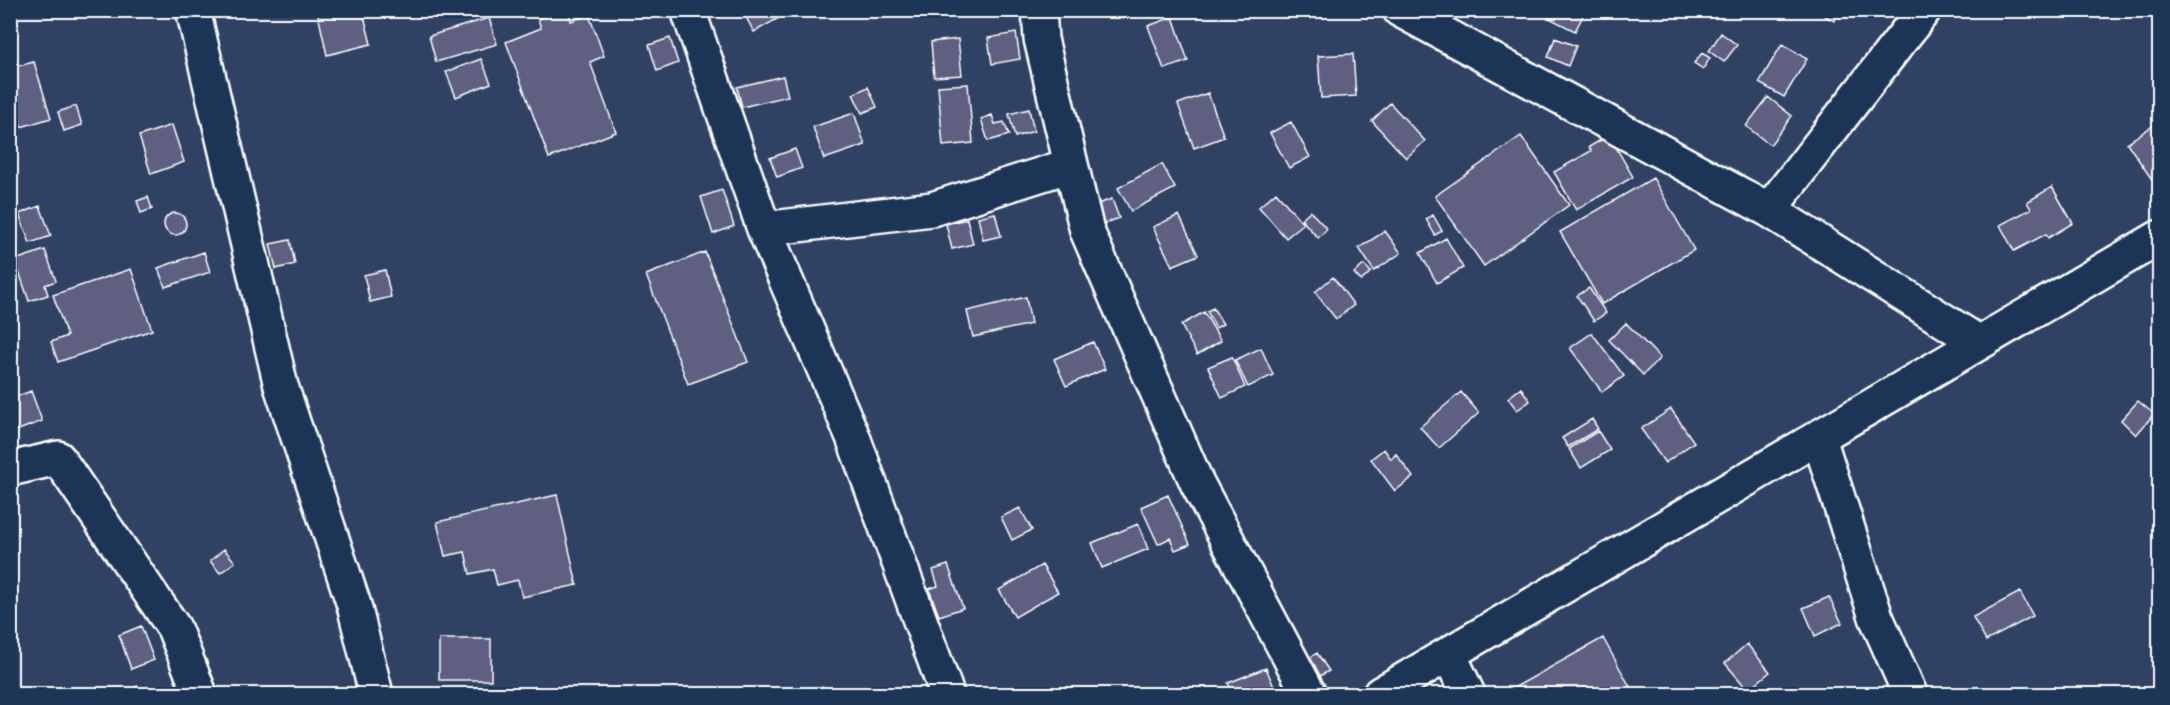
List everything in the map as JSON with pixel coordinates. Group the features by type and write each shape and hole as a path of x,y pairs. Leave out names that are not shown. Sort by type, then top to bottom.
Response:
{"street":[{"path":"193,10 281,386 354,605 376,694"},
{"path":"688,10 764,229 853,437 947,694"},
{"path":"1039,10 1041,39 1087,231 1197,483 1309,694"},
{"path":"1400,10 1768,210 1978,342"},
{"path":"1768,210 1924,10"},
{"path":"764,229 932,208 1071,165"},
{"path":"1380,694 2160,237"},
{"path":"1818,438 1876,617 1910,694"},
{"path":"10,469 58,458 174,628 200,694"},
{"path":"1449,654 1468,694"}],"building":[{"path":"317,10 368,10 363,12 371,44 327,55"},
{"path":"561,10 568,10 571,21 589,15 604,56 590,62 616,132 549,158 506,42 541,28 538,19"},
{"path":"742,10 793,10 754,32"},
{"path":"1552,10 1586,10 1575,31 1549,18"},
{"path":"1815,10 1840,10 1834,21"},
{"path":"1173,17 1188,61 1164,69 1148,26"},
{"path":"489,18 497,44 436,62 429,36"},
{"path":"1016,33 1020,59 992,64 988,38"},
{"path":"1721,33 1737,45 1724,62 1709,51"},
{"path":"670,38 678,63 657,71 649,45"},
{"path":"1555,38 1576,46 1568,66 1548,57"},
{"path":"958,39 962,75 934,77 931,42"},
{"path":"1782,44 1807,59 1784,97 1759,83"},
{"path":"1702,53 1710,58 1703,69 1694,63"},
{"path":"1353,54 1356,96 1321,98 1318,56"},
{"path":"481,59 491,83 456,97 446,72"},
{"path":"34,62 51,118 21,127 10,89 10,68"},
{"path":"783,76 788,96 742,107 737,87"},
{"path":"968,84 973,143 943,146 938,86"},
{"path":"868,87 877,107 862,113 853,94"},
{"path":"1208,93 1224,137 1194,148 1178,104"},
{"path":"1768,97 1792,116 1770,145 1746,126"},
{"path":"1390,103 1425,141 1406,158 1372,121"},
{"path":"76,106 82,125 64,131 58,112"},
{"path":"1029,109 1034,131 1015,137 1009,114"},
{"path":"854,113 865,145 824,159 813,127"},
{"path":"992,115 995,124 1004,122 1009,135 988,141 981,119"},
{"path":"1291,122 1310,157 1289,168 1270,133"},
{"path":"2157,123 2160,127 2160,177 2153,181 2127,143"},
{"path":"172,125 184,162 151,174 139,136"},
{"path":"1609,135 1633,177 1576,210 1554,172 1591,151 1589,147"},
{"path":"1521,136 1569,205 1484,266 1435,196"},
{"path":"795,149 802,168 777,177 770,158"},
{"path":"1162,164 1175,188 1131,211 1118,188"},
{"path":"1653,178 1694,250 1602,304 1560,232"},
{"path":"2052,187 2073,223 2048,238 2046,234 2014,251 2000,225 2031,209 2027,202"},
{"path":"722,190 734,226 713,234 701,197"},
{"path":"1276,192 1303,224 1286,238 1259,207"},
{"path":"148,197 152,209 141,213 137,201"},
{"path":"1112,199 1119,218 1103,224 1095,205"},
{"path":"40,206 51,236 30,243 19,214"},
{"path":"1310,211 1327,229 1318,238 1301,219"},
{"path":"175,213 183,216 186,224 183,232 175,235 167,232 164,224 167,216"},
{"path":"995,213 1001,236 983,240 978,217"},
{"path":"1179,215 1198,255 1172,266 1153,227"},
{"path":"1433,215 1442,231 1435,235 1426,219"},
{"path":"967,219 973,244 952,249 946,224"},
{"path":"1385,231 1401,253 1374,271 1359,248"},
{"path":"1446,238 1463,268 1437,283 1420,253"},
{"path":"290,240 295,264 276,269 270,244"},
{"path":"45,250 56,281 45,285 48,295 29,301 15,260"},
{"path":"204,252 210,272 165,287 158,268"},
{"path":"705,252 748,362 688,384 646,275"},
{"path":"1364,265 1371,272 1361,281 1354,273"},
{"path":"131,269 152,330 58,362 51,342 67,336 53,295"},
{"path":"385,270 391,297 370,302 364,275"},
{"path":"1333,277 1354,305 1336,319 1315,292"},
{"path":"1589,288 1606,313 1594,321 1577,296"},
{"path":"1026,297 1031,324 973,337 967,311"},
{"path":"1213,308 1223,324 1216,328 1207,311"},
{"path":"1204,312 1221,341 1197,355 1181,325"},
{"path":"1626,323 1660,358 1643,375 1609,340"},
{"path":"1592,333 1624,376 1602,392 1570,348"},
{"path":"1093,342 1105,369 1066,386 1054,359"},
{"path":"1261,348 1273,375 1248,387 1235,360"},
{"path":"1232,357 1245,387 1222,398 1208,367"},
{"path":"1521,388 1530,401 1517,410 1508,398"},
{"path":"31,391 42,421 13,432 10,426 10,399"},
{"path":"1461,392 1479,413 1439,448 1420,427"},
{"path":"2138,401 2154,414 2136,435 2121,420"},
{"path":"1671,409 1694,442 1665,463 1641,429"},
{"path":"1592,419 1598,429 1568,447 1562,438"},
{"path":"1598,431 1610,450 1581,468 1569,449"},
{"path":"1384,449 1391,459 1396,454 1413,477 1395,491 1371,459"},
{"path":"557,495 577,585 522,597 518,580 497,585 493,569 470,574 465,552 445,556 437,522"},
{"path":"1168,495 1190,544 1175,550 1170,538 1158,544 1141,507"},
{"path":"1020,508 1032,530 1012,540 1001,517"},
{"path":"1138,524 1148,549 1102,568 1092,543"},
{"path":"224,549 235,562 220,573 210,561"},
{"path":"948,565 963,608 939,616 929,589 938,586 933,570"},
{"path":"1042,565 1058,592 1015,617 999,590"},
{"path":"2020,592 2033,616 1986,641 1973,617"},
{"path":"1829,597 1842,623 1815,636 1803,608"},
{"path":"141,626 154,660 131,669 119,635"},
{"path":"1603,638 1634,694 1503,694"},
{"path":"439,639 491,639 491,680 439,680"},
{"path":"1747,644 1770,672 1748,690 1725,663"},
{"path":"1317,653 1329,671 1318,677 1307,660"},
{"path":"1266,668 1277,694 1233,694 1228,683"},
{"path":"138,686 142,694 122,694"}]}
